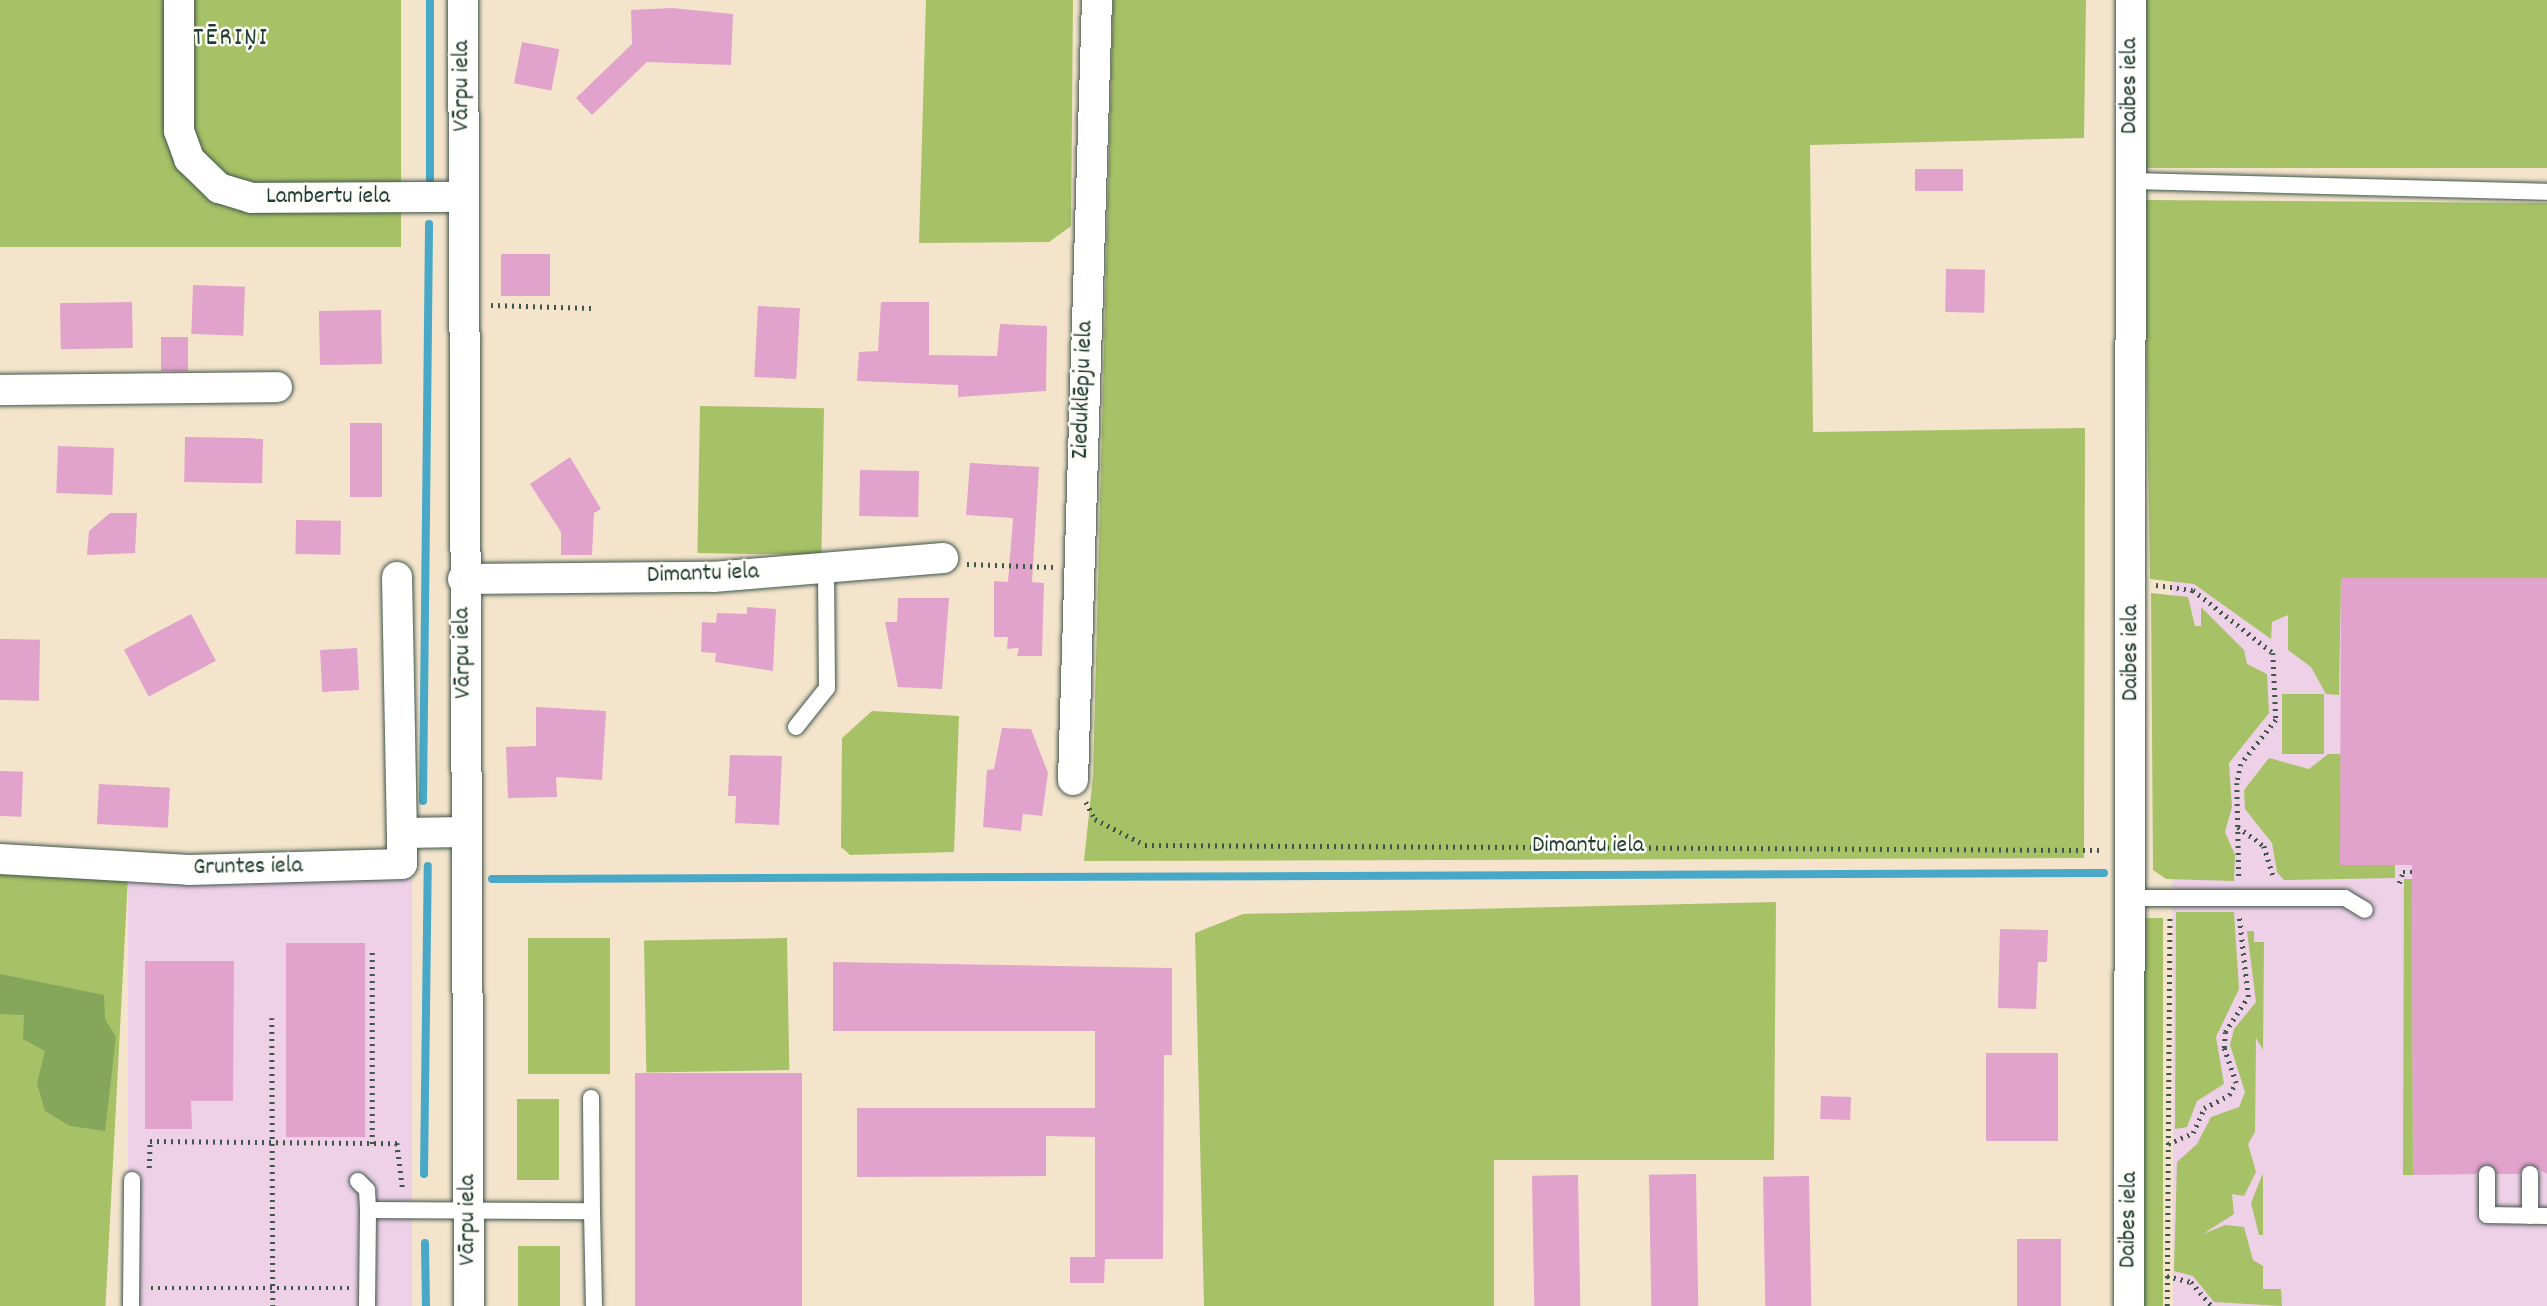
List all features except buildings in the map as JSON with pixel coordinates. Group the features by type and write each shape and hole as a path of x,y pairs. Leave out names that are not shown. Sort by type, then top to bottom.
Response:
{"street":[{"name":"Lambertu iela","path":"179,0 179,131 200,173 219,188 251,198 462,197"},
{"name":"Vārpu iela","path":"463,0 463,579 469,1306"},
{"name":"Zieduklēpju iela","path":"1073,779 1077,567 1097,0"},
{"name":"Daibes iela","path":"2129,1306 2133,898 2131,0"},
{"path":"0,390 277,387"},
{"name":"Dimantu iela","path":"463,579 713,577 943,558"},
{"path":"397,577 402,833 466,832"},
{"name":"Gruntes iela","path":"0,859 189,870 402,864 402,833"}],"lane":[{"path":"2131,181 2547,192"},
{"path":"796,727 827,688 826,568"},
{"path":"2133,898 2345,898 2365,910"},
{"path":"591,1098 594,1306"},
{"path":"2487,1174 2487,1215 2539,1216 2530,1174"},
{"path":"131,1306 132,1180"},
{"path":"358,1181 367,1190 367,1306"},
{"path":"368,1210 592,1211"}],"path":[{"path":"463,304 591,308"},
{"path":"943,558 1077,567"},
{"path":"2132,590 2172,584 2193,590 2273,653 2276,720 2241,764 2239,886"},
{"name":"Dimantu iela","path":"1073,779 1095,819 1145,845 2132,850"},
{"path":"2238,827 2264,846 2275,883"},
{"path":"2399,883 2403,872 2412,872"},
{"path":"2167,1306 2170,912"},
{"path":"2168,1145 2193,1133 2204,1108 2229,1095 2236,1083 2224,1048 2225,1032 2248,997 2239,912"},
{"path":"372,952 372,1144"},
{"path":"272,1018 273,1306"},
{"path":"149,1180 149,1141 397,1143 398,1182 403,1192 414,1194"},
{"path":"2167,1276 2191,1282 2212,1306"},
{"path":"132,1288 367,1288"}],"shaded area":[{"path":"2547,210 2547,1306 2173,1306 2172,503"},
{"path":"128,872 412,872 412,1306 128,1306"}],"green space":[{"path":"0,0 401,0 401,247 0,247"},
{"path":"926,0 1073,0 1071,226 1049,242 919,243"},
{"path":"1113,0 2086,0 2084,138 1810,145 1813,432 2085,428 2084,858 1084,861 1093,776"},
{"path":"2144,0 2547,0 2547,168 2144,168"},
{"path":"2144,200 2547,203 2547,579 2341,578 2339,695 2326,694 2311,667 2288,650 2288,615 2272,622 2271,639 2194,584 2150,579"},
{"path":"700,406 824,408 821,555 697,553"},
{"path":"2151,593 2188,597 2195,626 2201,626 2201,607 2244,650 2247,664 2267,674 2269,713 2229,763 2232,807 2225,832 2235,855 2234,881 2166,879 2153,870"},
{"path":"2282,694 2324,694 2324,754 2282,754"},
{"path":"872,711 959,716 954,852 850,855 841,847 842,738"},
{"path":"2328,754 2340,754 2395,865 2395,878 2284,880 2277,872 2272,843 2245,809 2244,790 2269,758 2309,769"},
{"path":"0,873 128,880 105,1306 0,1306"},
{"path":"2404,879 2412,879 2413,1175 2403,1175"},
{"path":"1776,902 1774,1160 1494,1160 1494,1306 1204,1306 1195,933 1243,914"},
{"path":"2176,912 2234,912 2239,989 2216,1037 2224,1084 2197,1101 2187,1127 2175,1129"},
{"path":"2136,918 2163,918 2163,1306 2136,1306"},
{"path":"2247,931 2254,931 2254,942 2264,942 2263,1050 2256,1038 2255,1132 2248,1144 2256,1172 2244,1196 2232,1194 2234,1214 2203,1234 2225,1225 2244,1227 2253,1260 2263,1266 2263,1289 2281,1289 2282,1306 2214,1302 2193,1276 2174,1271 2177,1162 2197,1144 2211,1117 2239,1107 2245,1092 2230,1045 2234,1029 2256,1002"},
{"path":"528,938 610,938 610,1074 528,1074"},
{"path":"787,938 789,1070 646,1072 644,940"},
{"path":"0,974 104,995 105,1019 116,1037 105,1131 70,1126 45,1111 37,1083 45,1051 23,1039 24,1015 0,1014"},
{"path":"517,1099 559,1099 559,1180 517,1180"},
{"path":"2263,1173 2263,1235 2259,1235 2251,1203"},
{"path":"518,1246 560,1246 560,1306 518,1306"}],"waterway":[{"path":"430,0 430,179"},
{"path":"423,801 429,224"},
{"path":"424,1174 428,866"},
{"path":"492,879 2104,873"},
{"path":"425,1243 426,1306"}],"district":[{"name":"TĒRIŅI","path":"231,39"}]}
